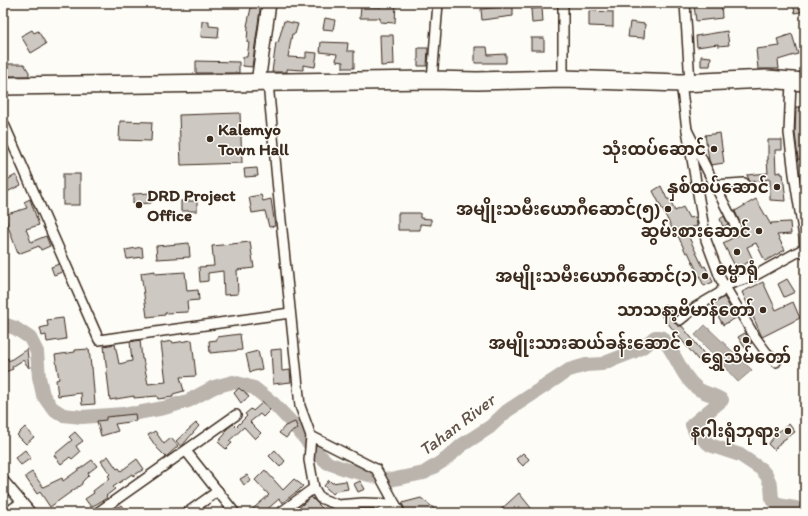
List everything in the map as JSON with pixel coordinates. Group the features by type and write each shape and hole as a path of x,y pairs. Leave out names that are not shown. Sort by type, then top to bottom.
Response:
{"highway":[{"path":"3,86 563,79 685,83 767,79 798,82"}],"street":[{"path":"269,3 263,83 300,406 311,436 308,460 314,488 320,498 338,505 363,503 395,504"},
{"path":"432,80 438,3"},
{"path":"563,3 563,79"},
{"path":"685,3 685,83 687,130 706,240 724,286 766,352 776,362"},
{"path":"798,82 789,133 804,237 805,254"},
{"path":"3,122 99,340 290,313"},
{"path":"687,130 736,227"},
{"path":"715,185 744,183"},
{"path":"680,320 696,307 720,293 724,286 756,275 805,248"},
{"path":"97,513 236,415"},
{"path":"311,436 376,469 400,513"},
{"path":"186,451 235,513"},
{"path":"3,480 31,513"},
{"path":"280,513 314,488"},
{"path":"188,513 218,491"},
{"path":"6,513 22,502"},
{"path":"381,513 395,504"}],"shaded area":[{"path":"705,325 752,370 738,382 695,335"}],"building":[{"path":"252,3 261,3 252,67 243,66 243,57 247,57 249,43 247,42 247,26"},
{"path":"381,3 396,3 395,23 380,22 380,18 360,18 361,6 381,7"},
{"path":"721,3 722,18 696,21 694,5"},
{"path":"793,3 805,3 805,11 795,13"},
{"path":"513,6 513,16 482,20 481,9"},
{"path":"542,8 543,22 532,23 531,9"},
{"path":"589,11 613,12 613,27 589,26"},
{"path":"325,18 335,20 333,30 323,29"},
{"path":"202,21 209,21 209,26 219,27 218,38 201,37"},
{"path":"284,21 298,24 295,34 292,34 288,57 306,58 306,52 317,53 315,67 303,65 303,70 287,69 287,72 272,72 276,42 278,43"},
{"path":"630,22 645,24 644,38 628,37"},
{"path":"32,30 34,33 38,31 46,44 31,53 21,36"},
{"path":"727,31 729,45 718,46 718,44 697,47 696,36"},
{"path":"792,34 798,54 778,60 779,69 758,69 756,49 780,46 777,39"},
{"path":"380,35 393,35 394,65 381,66"},
{"path":"531,38 544,38 544,50 531,50"},
{"path":"321,42 348,43 347,51 354,51 354,68 343,68 343,62 336,61 337,54 320,52"},
{"path":"475,47 487,47 488,55 506,54 506,63 475,63"},
{"path":"418,48 428,48 427,66 418,66"},
{"path":"701,56 711,57 710,66 701,66"},
{"path":"196,61 239,62 239,73 196,73"},
{"path":"3,64 24,64 29,72 29,76 3,76"},
{"path":"796,107 805,107 805,160 798,159 795,133"},
{"name":"Kalemyo Town Hall","path":"240,113 242,163 181,165 179,115"},
{"path":"120,121 152,122 151,141 119,140"},
{"name":"သုံးထပ်ဆောင်","path":"720,133 724,163 711,165 705,135"},
{"path":"768,140 782,140 782,150 775,150 776,173 781,172 781,174 783,174 786,201 770,200 770,179 750,182 747,175 768,173"},
{"path":"257,168 258,176 245,177 244,169"},
{"path":"63,174 80,174 80,205 63,205"},
{"path":"16,175 21,185 3,194 3,182"},
{"path":"661,186 675,211 683,207 689,218 696,217 697,226 685,229 703,267 705,266 713,282 704,286 688,252 686,253 678,236 676,236 653,191"},
{"path":"151,193 151,203 133,204 133,194"},
{"path":"261,195 263,201 271,199 275,226 269,227 265,211 252,213 249,197"},
{"path":"30,199 39,225 26,229 31,242 46,236 50,246 41,250 39,246 18,254 4,215 27,208 24,202"},
{"name":"ဆွမ်းစားဆောင်","path":"756,199 771,225 771,223 790,222 791,234 777,235 785,250 765,261 756,243 747,247 753,260 736,268 723,243 744,232 735,211"},
{"path":"181,201 197,201 197,211 181,211"},
{"path":"398,213 420,213 420,218 431,219 431,225 420,224 420,230 398,230"},
{"path":"724,216 728,224 723,227 720,219"},
{"path":"250,242 254,268 237,270 238,294 224,295 223,271 208,273 208,281 200,282 199,267 214,266 212,246"},
{"path":"189,243 190,257 157,259 156,246"},
{"path":"142,247 143,257 127,259 125,250"},
{"path":"59,264 62,272 54,275 51,267"},
{"path":"155,271 155,274 185,272 187,291 198,290 199,300 187,301 188,312 165,313 165,315 147,317 141,273"},
{"path":"787,279 795,292 784,297 778,284"},
{"name":"သာသနာ့ဗိမာန်တော်","path":"763,282 776,310 793,302 800,318 762,337 742,292"},
{"path":"724,297 736,318 723,325 712,305"},
{"path":"665,304 676,316 674,321 675,323 678,326 682,326 705,355 698,360 657,310"},
{"path":"63,318 66,339 47,342 46,335 42,336 40,328 48,326 47,320"},
{"name":"ရွှေသိမ်တော်","path":"745,333 752,343 745,348 738,337"},
{"path":"240,334 242,350 210,353 209,341 217,340 217,337"},
{"path":"140,340 142,359 148,384 166,382 161,343 192,340 196,376 180,377 184,391 173,394 173,397 158,399 157,396 134,398 134,396 110,400 104,346 115,344 119,364 132,361 130,342"},
{"path":"27,349 29,368 23,360 12,367 13,369 5,372 3,361 8,358 9,361"},
{"path":"89,349 95,404 82,405 81,393 58,396 56,380 59,379 55,355 75,352 75,350"},
{"path":"281,349 282,371 290,370 291,382 273,384 271,350"},
{"path":"258,351 262,369 250,372 246,354"},
{"path":"239,388 249,397 241,403 234,393"},
{"path":"263,402 270,410 263,417 260,414 250,422 261,433 255,439 244,427 229,441 232,443 226,449 218,442 226,433 224,432 228,428 233,424 236,427 247,416 245,414 251,409 253,411"},
{"path":"135,414 136,421 115,424 118,431 101,436 97,421 106,420 106,417"},
{"path":"295,422 298,429 291,432 286,438 279,433 285,426"},
{"path":"196,423 199,426 181,447 176,441"},
{"path":"789,424 795,432 782,441 774,450 768,444 778,432"},
{"path":"25,427 34,437 26,444 17,435"},
{"path":"155,431 164,444 171,438 178,446 166,457 157,448 148,435"},
{"path":"75,432 83,441 76,446 80,452 72,459 70,457 61,464 54,455 72,440 69,437"},
{"path":"25,450 31,458 21,465 15,458"},
{"path":"275,450 285,461 280,467 269,456"},
{"path":"523,453 529,459 523,466 516,459"},
{"path":"108,456 117,469 119,468 121,471 137,459 144,469 133,476 132,474 113,487 115,489 106,496 107,498 91,507 85,499 110,478 108,476 110,474 101,461"},
{"path":"92,460 97,466 88,473 89,475 82,482 82,484 50,507 40,492 37,494 26,478 26,476 32,472 43,487 62,478 63,481"},
{"path":"265,470 283,490 294,479 303,486 282,503 279,499 263,513 248,513 269,495 255,480"},
{"path":"247,475 251,481 244,485 240,479"},
{"path":"329,480 332,483 346,481 348,489 336,491 333,494 324,486"},
{"path":"360,481 365,489 358,492 354,484"},
{"path":"519,493 535,513 497,513"},
{"path":"311,497 327,513 293,513 303,504"},
{"path":"421,498 440,513 406,513 402,503"},
{"path":"121,505 127,513 111,513"},
{"path":"347,510 357,510 360,513 344,513"}],"waterway":[{"name":"Tahan River","path":"3,324 15,328 30,338 37,352 39,377 43,395 52,408 63,415 82,417 137,413 164,408 188,401 214,387 233,382 254,388 274,404 316,452 328,463 348,470 390,480 424,473 446,459 462,445 490,427 507,411 569,370 586,365 602,364 633,352 646,345 655,337 661,337 671,349 686,377 691,383 700,390 722,400 692,425 695,432 710,445 740,455 761,469 767,476 771,486 772,499 778,505 795,508 803,513"}],"place":[{"name":"Kalemyo Town Hall","path":"210,139"},
{"name":"သုံးထပ်ဆောင်","path":"714,149"},
{"name":"နှစ်ထပ်ဆောင်","path":"777,187"},
{"name":"DRD Project Office","path":"139,205"},
{"name":"အမျိုးသမီးယောဂီဆောင်(၅)","path":"668,209"},
{"name":"ဆွမ်းစားဆောင်","path":"759,231"},
{"name":"ဓမ္မာရုံ","path":"737,252"},
{"name":"အမျိုးသမီးယောဂီဆောင်(၁)","path":"705,276"},
{"name":"သာသနာ့ဗိမာန်တော်","path":"763,310"},
{"name":"ရွှေသိမ်တော်","path":"746,340"},
{"name":"အမျိုးသားဆယ်ခန်းဆောင်","path":"689,343"},
{"name":"နဂါးရုံဘုရား","path":"788,431"}]}
